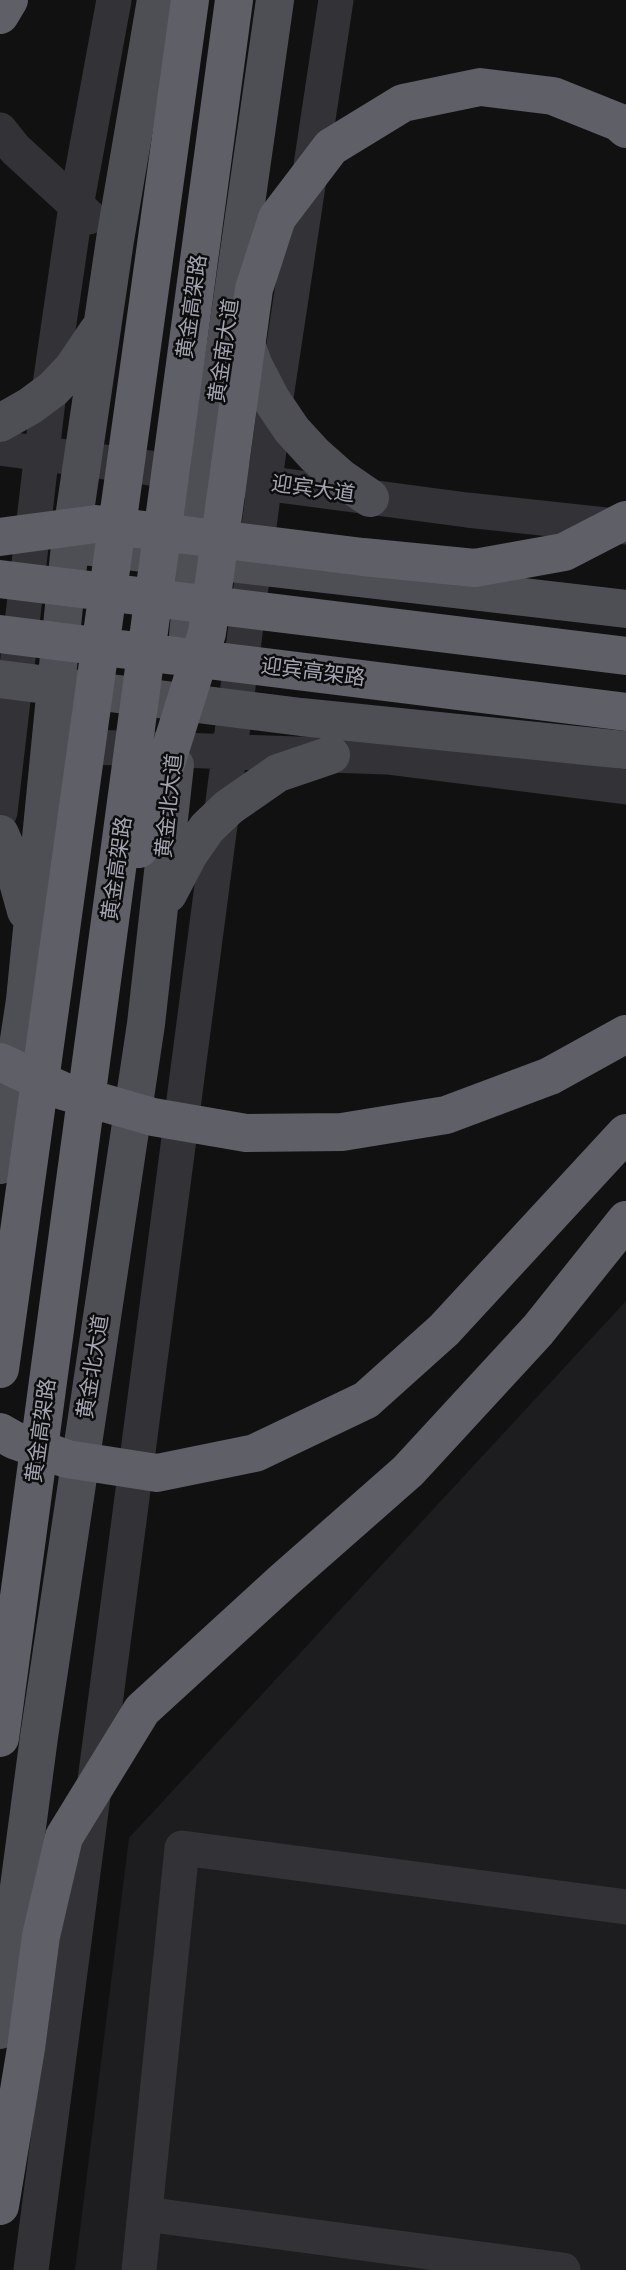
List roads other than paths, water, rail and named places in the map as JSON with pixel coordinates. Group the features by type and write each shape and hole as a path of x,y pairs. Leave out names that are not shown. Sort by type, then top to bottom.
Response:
{"highway":[{"path":"0,15 9,0"},
{"path":"0,1369 190,0"},
{"name":"黄金高架路","path":"0,1738 234,0"},
{"path":"108,947 207,633 254,289 277,218 331,147 403,103 480,88 553,96 618,122 626,129"},
{"path":"10,537 96,524 475,568 564,552 626,520"},
{"path":"0,579 626,656"},
{"name":"迎宾高架路","path":"0,634 626,712"},
{"path":"0,1062 62,1091 153,1117 246,1133 342,1132 446,1115 550,1076 626,1034"},
{"path":"0,1432 14,1440 67,1459 158,1473 255,1453 366,1400 444,1330 626,1133"},
{"path":"0,2206 41,1936 64,1837 142,1710 408,1471 538,1330 626,1220"}],"main road":[{"path":"0,1166 25,1000 69,545 115,240 156,0"},
{"name":"黄金南大道","path":"181,703 195,560 275,0"},
{"path":"233,295 241,331 254,366 292,430 341,478 370,498"},
{"path":"0,423 49,392 73,368 90,345 103,320"},
{"path":"10,537 626,609"},
{"path":"8,680 181,703 626,750"},
{"name":"黄金北大道","path":"0,2031 39,1737 146,1024 181,703"},
{"path":"155,939 173,881 207,828 254,788 278,774 331,755"},
{"path":"0,834 13,864 31,936"}],"street":[{"path":"0,812 8,680 10,537 42,454 76,206 114,0"},
{"path":"31,2270 264,484 336,0"},
{"path":"0,130 15,149 115,240"},
{"name":"迎宾大道","path":"0,448 370,498 626,527"},
{"path":"4,744 387,757 626,787"},
{"path":"139,2270 182,1848 626,1907"},
{"path":"145,2214 563,2270"}]}
